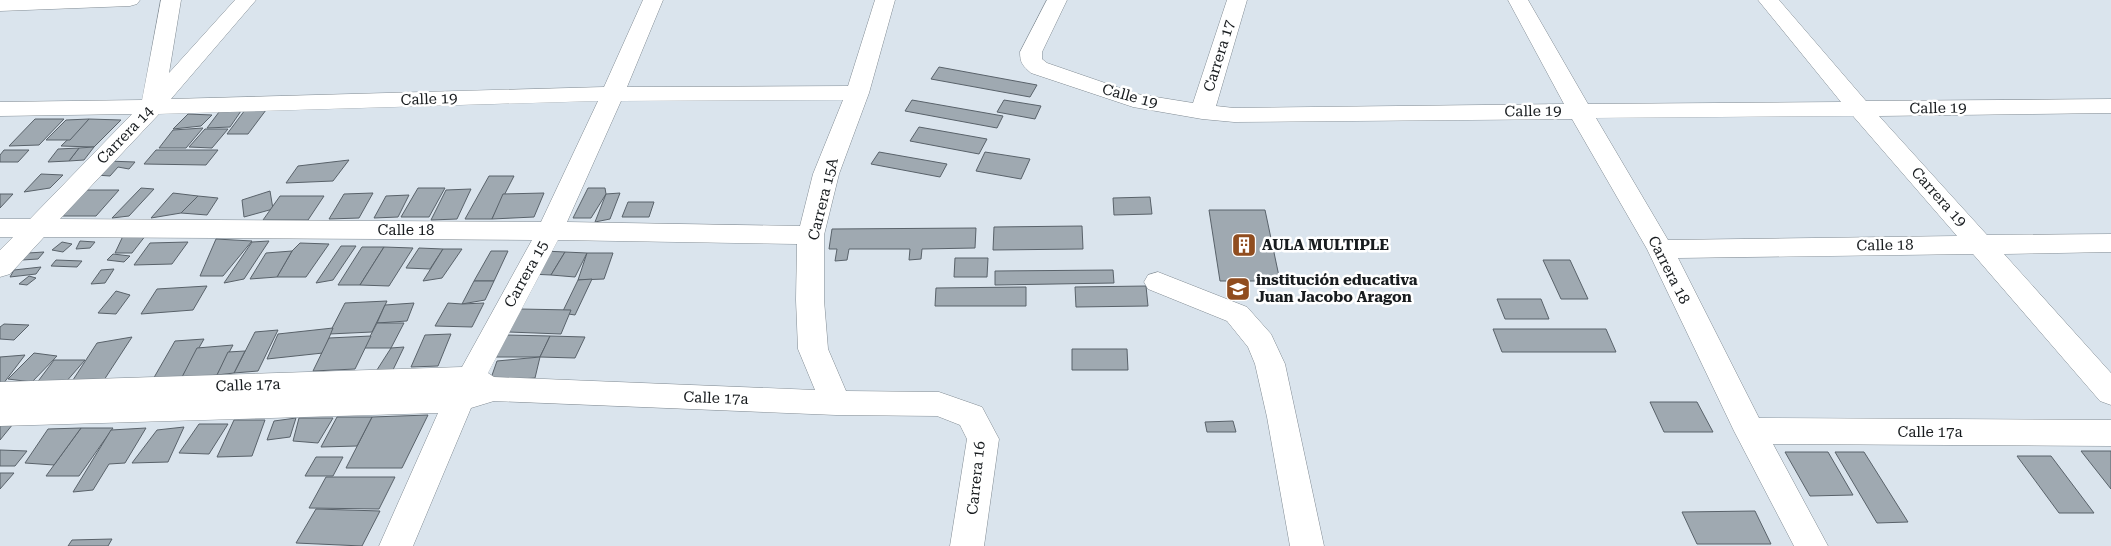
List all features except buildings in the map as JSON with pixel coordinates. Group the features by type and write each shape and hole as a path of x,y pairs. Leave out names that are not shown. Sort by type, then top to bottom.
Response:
{"street":[{"path":"0,5 130,0"},
{"path":"152,107 171,0"},
{"name":"Carrera 14","path":"0,267 152,107 246,0"},
{"name":"Carrera 15","path":"396,546 580,170 654,0"},
{"name":"Carrera 15A","path":"836,403 814,349 810,300 811,235 826,174 857,93 885,0"},
{"name":"Calle 19","path":"1057,0 1031,52 1031,61 1039,68 1133,100 1202,112 1234,115 2111,106"},
{"name":"Carrera 17","path":"1202,112 1237,0"},
{"name":"Carrera 18","path":"1518,0 1578,110 1660,249 1750,431 1811,546"},
{"name":"Carrera 19","path":"1768,0 1860,109 2111,393"},
{"name":"Calle 19","path":"0,109 152,107 612,94 857,93"},
{"name":"Calle 18","path":"0,228 550,231 811,235"},
{"name":"Calle 18","path":"1660,249 2111,243"},
{"path":"1158,282 1237,314 1261,342 1270,364 1278,399 1307,546"},
{"name":"Calle 17a","path":"0,414 474,389"},
{"name":"Calle 17a","path":"0,394 474,389 836,403 939,404"},
{"name":"Carrera 16","path":"939,404 970,416 983,439 967,546"},
{"name":"Calle 17a","path":"1750,431 2111,433"}],"place":[{"name":"AULA MULTIPLE","path":"1244,245"},
{"name":"institución educativa Juan Jacobo Aragon","path":"1238,289"}]}
